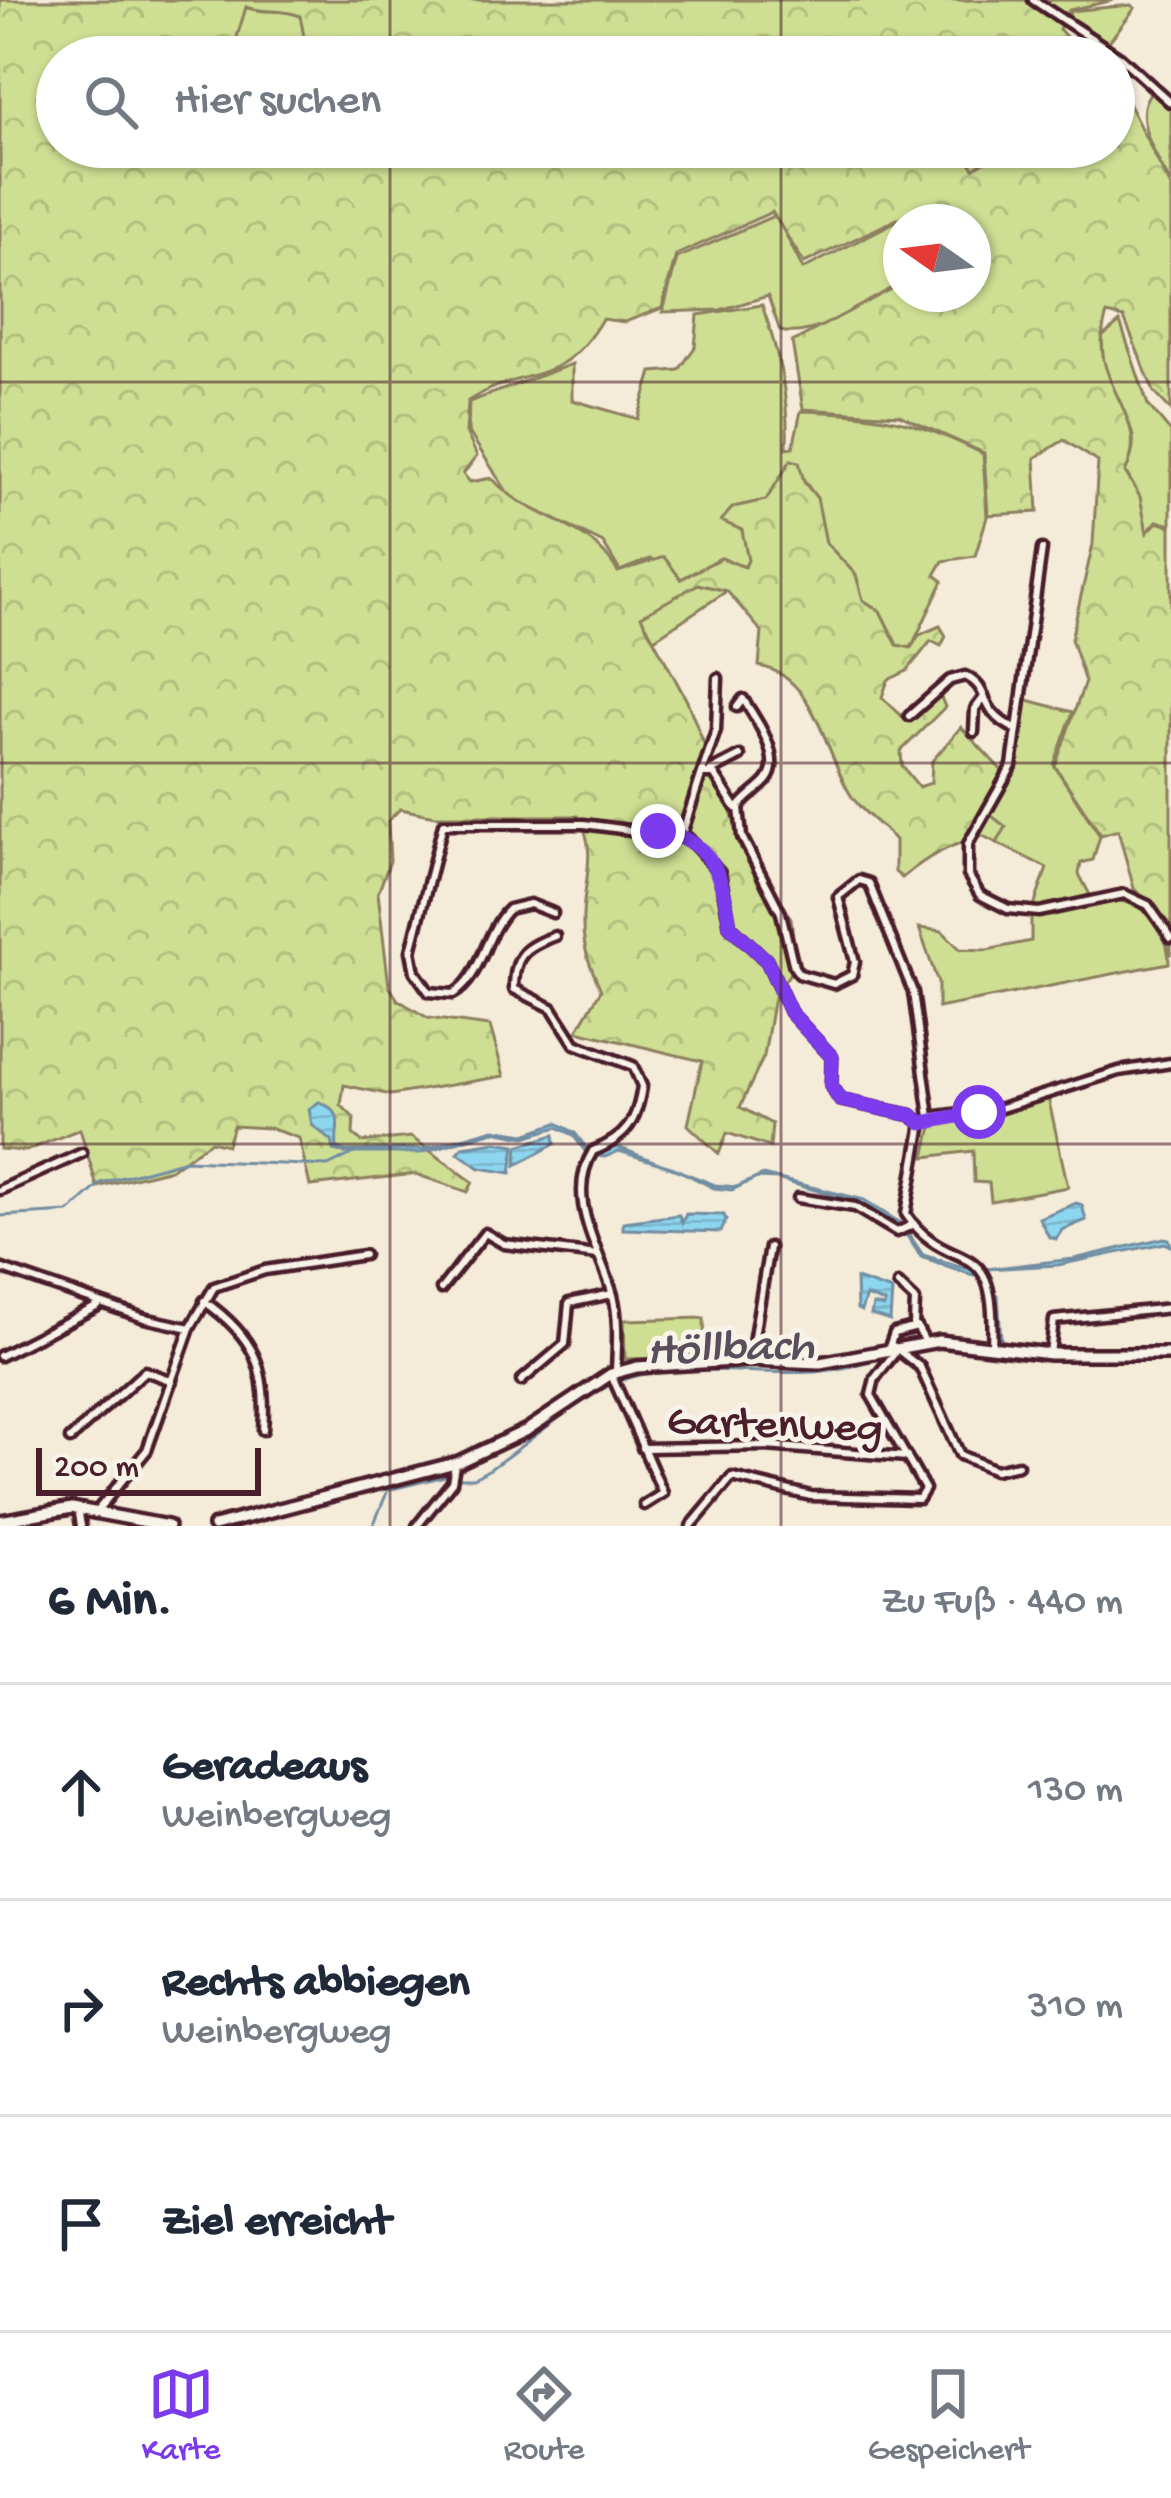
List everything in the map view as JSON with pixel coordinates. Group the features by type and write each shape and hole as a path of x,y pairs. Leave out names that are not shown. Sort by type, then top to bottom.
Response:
{"main road":[{"path":"214,1526 454,1463 527,1430 614,1373 750,1360 820,1363 925,1342 1050,1354 1171,1354"},
{"path":"0,1521 79,1508 168,1526"}],"street":[{"path":"1033,0 1088,36"},
{"path":"1135,71 1171,103"},
{"path":"1042,549 1012,766 968,844 968,875 980,895 1009,909 1039,912 1124,894 1148,905 1171,938"},
{"path":"909,716 950,680 965,676 976,681 994,718 1015,729"},
{"path":"682,834 708,772 718,678"},
{"path":"974,732 975,709 984,697"},
{"path":"737,707 743,699 758,722 771,765 766,780 738,812"},
{"path":"708,772 740,755"},
{"path":"708,772 738,812 748,853 781,914 799,974 836,985 851,975 856,962 838,897 859,880 872,886 913,992 926,1120 905,1206 908,1229"},
{"path":"553,913 530,904 509,909 482,947 469,982 453,994 429,992 415,972 411,951 442,824 536,822 682,834 721,873 730,926 767,961 790,1012 832,1057 831,1086 840,1100 926,1120 1001,1108 1119,1071 1171,1064"},
{"path":"555,937 524,948 517,960 514,989 542,1001 562,1021 570,1040 633,1066 642,1086 619,1143 591,1154 585,1225 612,1294 614,1373 663,1493 644,1505"},
{"path":"0,1190 82,1154"},
{"path":"798,1198 855,1207 979,1264 989,1289 992,1346"},
{"path":"440,1289 485,1233 504,1244 598,1255"},
{"path":"750,1360 769,1247"},
{"path":"98,1511 147,1450 190,1328 214,1287 240,1276 364,1255"},
{"path":"0,1268 101,1304 190,1328"},
{"path":"898,1284 915,1300 914,1326 925,1342"},
{"path":"521,1381 566,1344 569,1303 612,1294"},
{"path":"203,1301 241,1333 256,1359 266,1388 263,1430"},
{"path":"0,1356 101,1304"},
{"path":"1050,1354 1054,1320 1171,1307"},
{"path":"692,1526 732,1478 811,1496 915,1501 925,1489 871,1395 894,1333 914,1326"},
{"path":"891,1347 920,1366 960,1455 995,1470 1018,1465"},
{"path":"70,1439 145,1371 172,1381"},
{"name":"Gartenweg","path":"641,1448 766,1446 908,1457"},
{"path":"417,1526 452,1482 454,1463"},
{"path":"79,1508 81,1526"}],"green space":[{"path":"0,0 1114,0 1069,10 1059,29 1066,36 304,36 300,16 246,7 237,36 36,36 36,168 1135,168 1135,117 1171,187 1171,410 1154,392 1124,318 1107,314 1102,339 1110,380 1131,433 1132,451 1125,472 1140,497 1147,533 1157,522 1171,526 1171,955 1149,902 1134,889 1118,830 1101,835 1055,766 1085,682 1071,639 1093,544 1098,462 1064,440 1035,458 1038,512 988,515 984,453 899,415 803,409 792,342 883,294 883,312 991,312 991,204 883,204 883,226 804,263 772,212 676,255 662,308 625,322 602,319 572,357 468,401 466,432 477,456 463,474 470,482 492,478 523,503 575,530 618,572 664,557 681,579 721,558 745,567 742,530 721,521 733,507 766,500 791,460 799,462 804,482 817,498 826,543 856,575 863,600 880,611 897,645 911,648 919,635 940,626 946,636 941,646 931,641 907,671 888,680 882,697 905,719 915,719 940,695 945,707 901,751 902,766 919,787 931,783 932,761 961,727 1006,775 984,810 1006,827 997,843 983,836 960,843 902,878 895,872 895,840 849,792 806,700 778,672 759,666 762,632 727,591 698,584 641,616 687,701 751,863 791,918 796,964 774,997 764,1056 740,1107 772,1124 770,1147 727,1133 719,1154 688,1125 702,1061 577,1031 601,990 584,943 589,856 578,816 435,816 400,809 388,821 390,861 378,893 389,986 398,1000 428,1018 490,1026 504,1076 391,1095 344,1085 341,1105 354,1118 353,1134 362,1142 411,1137 473,1182 468,1192 415,1174 310,1186 299,1138 269,1128 233,1126 227,1145 211,1141 171,1169 97,1187 80,1129 26,1151 0,1149"},
{"path":"245,7 301,16 304,36 236,36"},
{"path":"1135,8 1113,36 1098,36 1069,16 1070,11"},
{"path":"1153,90 1171,108 1171,184 1144,124 1143,111"},
{"path":"776,215 803,269 883,228 883,293 826,324 780,331 768,296 720,310 663,312 677,258"},
{"path":"762,305 782,375 787,448 793,447 801,411 895,420 983,454 987,517 975,556 943,561 935,575 943,581 911,648 897,645 880,611 863,600 856,575 826,543 817,499 791,461 766,500 733,507 722,520 742,530 749,560 744,567 721,558 681,579 650,559 620,571 603,543 511,498 468,431 469,402 572,364 572,400 638,419 652,372 679,370 695,347 698,315"},
{"path":"1120,322 1148,405 1171,432 1171,525 1157,521 1147,533 1140,497 1125,471 1133,449 1132,430 1109,387 1104,366 1102,337"},
{"path":"698,584 727,591 651,641 640,615"},
{"path":"1020,698 1073,712 1054,765 1100,836 1093,860 1081,863 1079,874 1090,895 1033,909 1047,868 997,843 1005,827 988,814 1014,765"},
{"path":"1103,900 1130,904 1151,916 1164,937 1169,963 938,1008 938,983 919,928 942,931 960,949 987,950 1031,941 1031,915 1050,916"},
{"path":"1048,1097 1068,1187 991,1201 989,1183 974,1182 973,1151 925,1157 933,1122 1009,1110"},
{"path":"704,1318 705,1357 625,1359 624,1320"}],"water":[{"path":"319,1102 337,1116 337,1148 346,1151 423,1149 494,1129 525,1134 557,1123 575,1133 590,1153 618,1147 663,1164 619,1151 605,1157 588,1155 573,1135 557,1127 525,1137 494,1131 420,1153 344,1153 334,1150 332,1141 312,1125 309,1109"},
{"path":"554,1135 555,1144 516,1165 518,1146"},
{"path":"496,1142 515,1145 511,1173 480,1168 458,1153 463,1147"},
{"path":"683,1172 715,1185 736,1187 763,1175 864,1200 902,1224 923,1255 982,1273 973,1275 921,1257 901,1227 863,1204 777,1179 757,1178 732,1190 714,1188"},
{"path":"1076,1203 1082,1205 1086,1220 1062,1230 1056,1239 1049,1237 1039,1218"},
{"path":"686,1214 724,1215 726,1220 721,1232 623,1229 623,1222 679,1215 682,1223"},
{"path":"1164,1238 1171,1246 1165,1243 1058,1265 986,1269 1074,1259"},
{"path":"856,1279 892,1291 890,1321 871,1315 873,1305 884,1307 885,1303 866,1296 861,1311 857,1309"}],"waterway":[{"path":"0,1216 69,1212 101,1183 186,1160 328,1166 356,1152"},
{"name":"Höllbach","path":"998,1295 1001,1339"},
{"name":"Höllbach","path":"928,1347 949,1347"},
{"name":"Höllbach","path":"980,1351 998,1352"},
{"name":"Höllbach","path":"459,1478 474,1478 490,1469 577,1405 628,1378 692,1370 821,1371 882,1356"},
{"name":"Höllbach","path":"373,1526 388,1490 449,1475"}],"route":[{"path":"658,831 682,834 693,841 721,873 730,926 767,961 790,1012 832,1057 831,1086 840,1100 850,1106 911,1115 922,1123 930,1117 979,1112"}]}
